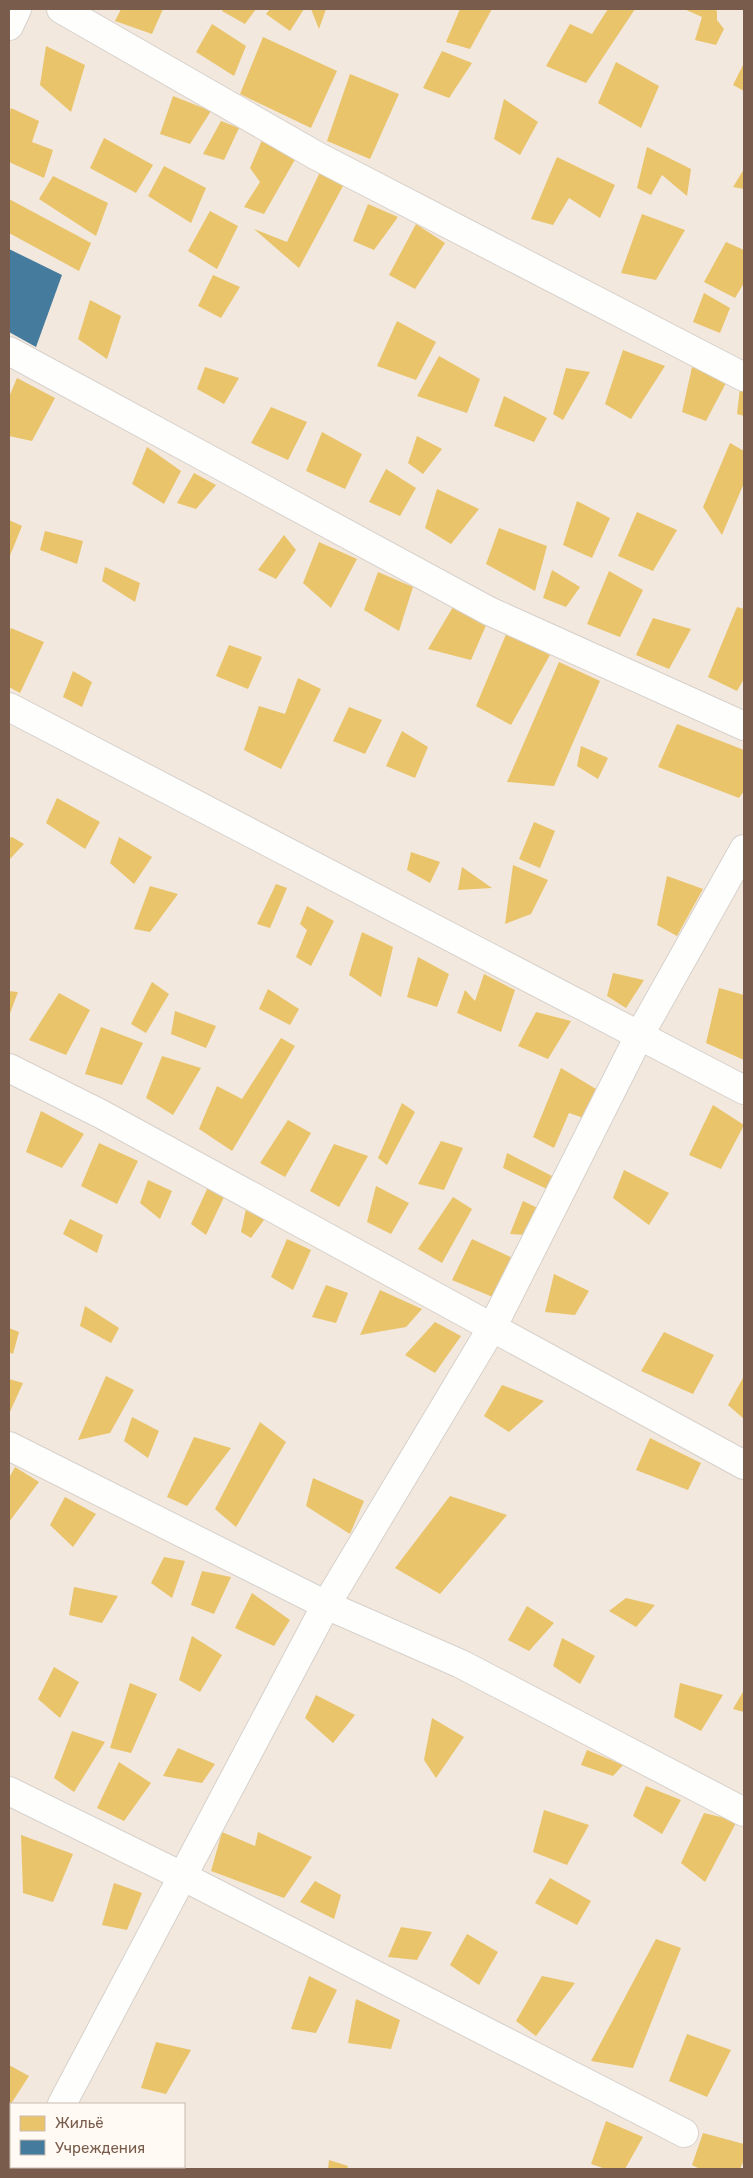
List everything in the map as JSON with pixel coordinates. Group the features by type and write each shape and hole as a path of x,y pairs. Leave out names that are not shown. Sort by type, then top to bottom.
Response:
{"street":[{"path":"9,26 17,9"},
{"path":"61,9 317,156 744,377"},
{"path":"9,351 489,611 744,726"},
{"path":"9,707 744,1090"},
{"path":"63,2103 326,1605 493,1326 639,1036 744,849"},
{"path":"9,1068 101,1114 493,1326 744,1465"},
{"path":"9,1446 326,1605 461,1664 744,1812"},
{"path":"9,1791 182,1876 684,2133"}],"shaded area":[{"path":"9,9 744,9 744,2169 9,2169"}],"building: Жильё":[{"path":"121,9 163,9 152,34 115,21"},
{"path":"223,9 256,9 245,24 222,11"},
{"path":"270,9 304,9 290,31 266,14"},
{"path":"311,9 326,9 319,29"},
{"path":"460,9 492,9 470,49 446,42"},
{"path":"608,9 635,9 586,83 546,66 570,24 592,34"},
{"path":"684,9 713,9 717,11 717,20 724,29 716,45 695,40 702,17"},
{"path":"212,24 246,46 234,76 196,52"},
{"path":"263,37 337,71 311,128 240,94"},
{"path":"46,46 85,65 71,112 40,85"},
{"path":"442,51 472,63 449,98 423,88"},
{"path":"616,62 659,86 641,128 598,103"},
{"path":"744,63 744,91 733,85"},
{"path":"350,74 399,94 370,159 327,141"},
{"path":"173,96 211,111 190,144 160,134"},
{"path":"504,99 538,122 520,155 494,139"},
{"path":"11,108 39,121 32,142 53,150 44,178 9,162 9,114"},
{"path":"221,121 239,128 224,160 203,154"},
{"path":"104,138 153,165 136,193 90,168"},
{"path":"262,140 297,156 264,214 244,207 260,182 250,168"},
{"path":"647,147 691,169 687,196 662,175 651,195 637,188"},
{"path":"557,157 615,185 600,218 569,198 553,225 531,219"},
{"path":"164,166 206,188 191,223 148,196"},
{"path":"744,169 744,189 733,187"},
{"path":"320,172 343,186 299,268 254,229 287,242"},
{"path":"53,176 108,203 96,236 39,199"},
{"path":"9,199 91,243 79,271 9,233"},
{"path":"368,204 398,217 374,250 353,241"},
{"path":"210,211 238,226 217,269 188,251"},
{"path":"642,214 685,230 656,280 621,273"},
{"path":"416,224 445,243 415,289 389,275"},
{"path":"726,242 744,250 744,283 735,298 704,282"},
{"path":"213,275 240,287 221,318 198,306"},
{"path":"704,293 730,308 720,333 693,322"},
{"path":"90,300 121,316 107,359 78,339"},
{"path":"397,321 436,342 416,380 377,366"},
{"path":"623,350 665,366 631,419 605,404"},
{"path":"439,356 480,379 467,413 417,396"},
{"path":"205,367 239,378 224,404 197,389"},
{"path":"692,367 727,381 706,421 682,412"},
{"path":"566,368 590,372 563,420 553,414"},
{"path":"17,378 55,398 32,441 9,436 9,397"},
{"path":"740,388 744,390 744,416 737,414"},
{"path":"504,396 547,418 534,442 494,426"},
{"path":"271,407 307,422 288,460 251,443"},
{"path":"322,432 362,454 345,489 306,471"},
{"path":"417,436 442,449 423,474 408,463"},
{"path":"730,443 744,451 744,483 722,535 703,507"},
{"path":"147,447 181,471 164,504 132,484"},
{"path":"386,469 416,488 400,516 369,502"},
{"path":"194,473 216,485 196,509 177,503"},
{"path":"437,489 479,509 451,544 425,528"},
{"path":"577,501 610,518 592,558 563,545"},
{"path":"637,512 677,530 653,571 618,556"},
{"path":"9,520 22,526 9,558"},
{"path":"499,528 547,546 535,591 486,564"},
{"path":"45,531 83,541 77,564 40,550"},
{"path":"284,535 296,550 276,579 258,570"},
{"path":"319,542 357,559 331,608 303,583"},
{"path":"105,567 140,583 135,602 102,581"},
{"path":"552,570 580,587 566,607 543,598"},
{"path":"609,571 643,590 620,637 587,624"},
{"path":"378,572 413,587 399,631 364,610"},
{"path":"453,607 487,623 471,660 428,649"},
{"path":"737,607 744,609 744,679 737,691 708,677"},
{"path":"653,618 691,629 669,669 636,655"},
{"path":"11,628 44,642 20,693 9,687 9,632"},
{"path":"507,632 550,655 511,725 476,706"},
{"path":"229,645 262,657 248,689 216,676"},
{"path":"559,662 600,681 554,786 507,782"},
{"path":"73,671 92,682 82,707 63,697"},
{"path":"298,678 321,689 281,769 244,750 259,706 285,714"},
{"path":"349,707 382,720 365,754 333,741"},
{"path":"677,724 744,750 744,791 739,798 658,767"},
{"path":"402,731 428,747 415,778 386,766"},
{"path":"581,746 608,758 598,779 577,766"},
{"path":"57,798 100,822 85,849 46,823"},
{"path":"534,822 555,831 540,868 519,859"},
{"path":"12,837 24,844 9,860 9,838"},
{"path":"119,837 152,857 134,884 110,863"},
{"path":"411,852 440,862 430,883 407,870"},
{"path":"513,865 548,880 531,914 505,924"},
{"path":"462,867 492,888 458,890"},
{"path":"667,876 703,889 677,936 657,925"},
{"path":"276,884 287,888 270,928 257,924"},
{"path":"150,886 178,894 150,932 134,929"},
{"path":"307,906 334,921 311,966 296,957 307,930 300,924"},
{"path":"362,932 393,947 381,997 349,975"},
{"path":"418,957 449,974 437,1007 407,997"},
{"path":"613,973 644,980 626,1008 607,996"},
{"path":"484,974 515,990 501,1032 457,1013 465,990 475,1001"},
{"path":"152,982 169,994 146,1033 131,1024"},
{"path":"719,988 744,995 744,1060 706,1043"},
{"path":"268,989 299,1009 290,1025 259,1009"},
{"path":"9,991 18,992 9,1016"},
{"path":"59,993 90,1010 66,1055 29,1040"},
{"path":"175,1011 216,1026 206,1048 171,1034"},
{"path":"536,1012 571,1021 548,1059 518,1046"},
{"path":"101,1027 143,1043 122,1085 85,1074"},
{"path":"281,1038 295,1046 232,1151 199,1129 217,1086 242,1099"},
{"path":"162,1056 201,1068 173,1115 146,1098"},
{"path":"561,1068 601,1092 587,1119 569,1113 554,1148 533,1137"},
{"path":"402,1103 415,1112 387,1165 378,1158"},
{"path":"713,1105 744,1125 721,1169 689,1155"},
{"path":"41,1111 84,1134 62,1168 26,1152"},
{"path":"288,1120 311,1133 285,1177 260,1163"},
{"path":"441,1141 463,1148 444,1190 418,1184"},
{"path":"99,1143 138,1161 117,1204 81,1186"},
{"path":"334,1144 368,1156 339,1207 310,1191"},
{"path":"507,1153 556,1178 553,1192 503,1168"},
{"path":"624,1170 669,1193 649,1225 613,1198"},
{"path":"148,1180 172,1191 160,1219 140,1203"},
{"path":"376,1186 409,1203 391,1234 367,1222"},
{"path":"208,1187 225,1195 206,1235 191,1224"},
{"path":"453,1197 472,1209 442,1263 418,1249"},
{"path":"523,1201 542,1210 526,1235 510,1234"},
{"path":"247,1204 269,1213 251,1238 241,1232"},
{"path":"70,1219 103,1235 97,1253 63,1234"},
{"path":"287,1239 311,1250 293,1290 271,1277"},
{"path":"472,1239 517,1260 495,1298 452,1280"},
{"path":"554,1274 589,1291 575,1315 545,1312"},
{"path":"326,1285 348,1293 336,1323 312,1317"},
{"path":"380,1290 422,1309 406,1327 360,1335"},
{"path":"85,1306 119,1328 111,1343 80,1326"},
{"path":"435,1322 461,1336 435,1373 405,1355"},
{"path":"9,1328 19,1332 13,1354 9,1352"},
{"path":"664,1332 714,1355 693,1394 641,1371"},
{"path":"106,1376 134,1390 110,1433 78,1440"},
{"path":"744,1376 744,1419 728,1405"},
{"path":"9,1379 23,1383 9,1414"},
{"path":"502,1385 544,1401 509,1432 484,1416"},
{"path":"132,1417 159,1431 148,1458 124,1441"},
{"path":"260,1422 286,1442 236,1527 215,1509"},
{"path":"194,1437 231,1448 187,1506 167,1497"},
{"path":"650,1438 701,1463 688,1490 636,1470"},
{"path":"15,1467 39,1482 9,1522 9,1478"},
{"path":"313,1478 364,1501 350,1534 306,1506"},
{"path":"450,1496 507,1515 440,1594 395,1568"},
{"path":"65,1497 96,1514 73,1547 50,1525"},
{"path":"164,1557 185,1561 172,1598 151,1583"},
{"path":"202,1571 231,1577 214,1614 191,1605"},
{"path":"74,1587 118,1596 102,1623 69,1615"},
{"path":"252,1593 290,1620 274,1646 235,1628"},
{"path":"626,1598 655,1605 636,1627 609,1611"},
{"path":"527,1606 554,1623 529,1651 508,1640"},
{"path":"192,1636 222,1655 200,1692 179,1680"},
{"path":"562,1638 595,1656 580,1684 553,1666"},
{"path":"54,1667 79,1682 60,1718 38,1699"},
{"path":"130,1683 157,1694 131,1753 110,1748"},
{"path":"680,1683 723,1695 701,1731 674,1717"},
{"path":"744,1690 744,1712 733,1709"},
{"path":"316,1695 355,1715 333,1743 305,1718"},
{"path":"432,1718 464,1737 436,1778 424,1760"},
{"path":"72,1731 105,1742 74,1792 54,1778"},
{"path":"178,1748 215,1764 202,1783 163,1776"},
{"path":"587,1750 623,1765 613,1776 581,1765"},
{"path":"119,1762 151,1783 124,1821 97,1808"},
{"path":"646,1786 681,1800 662,1834 633,1816"},
{"path":"544,1810 589,1825 567,1865 533,1852"},
{"path":"704,1813 737,1821 705,1882 681,1863"},
{"path":"222,1832 255,1846 258,1832 312,1857 284,1898 211,1871"},
{"path":"21,1835 73,1854 53,1902 23,1893"},
{"path":"550,1878 591,1901 577,1925 535,1903"},
{"path":"315,1881 341,1895 334,1919 300,1902"},
{"path":"114,1883 142,1893 127,1930 102,1925"},
{"path":"401,1927 432,1932 417,1960 388,1957"},
{"path":"467,1934 498,1952 479,1985 450,1965"},
{"path":"656,1939 681,1948 633,2068 591,2061"},
{"path":"309,1976 337,1990 316,2033 291,2029"},
{"path":"542,1976 575,1983 536,2036 516,2021"},
{"path":"356,1999 400,2020 391,2049 348,2043"},
{"path":"687,2034 731,2050 707,2097 669,2081"},
{"path":"156,2042 191,2050 166,2094 141,2088"},
{"path":"9,2065 29,2076 9,2107"},
{"path":"606,2121 643,2137 625,2169 606,2169 591,2164"},
{"path":"703,2133 744,2144 744,2160 740,2169 700,2169 692,2165"},
{"path":"329,2160 348,2166 347,2169 328,2169"}],"building: Учреждения":[{"path":"9,249 62,275 36,347 9,332"}]}
